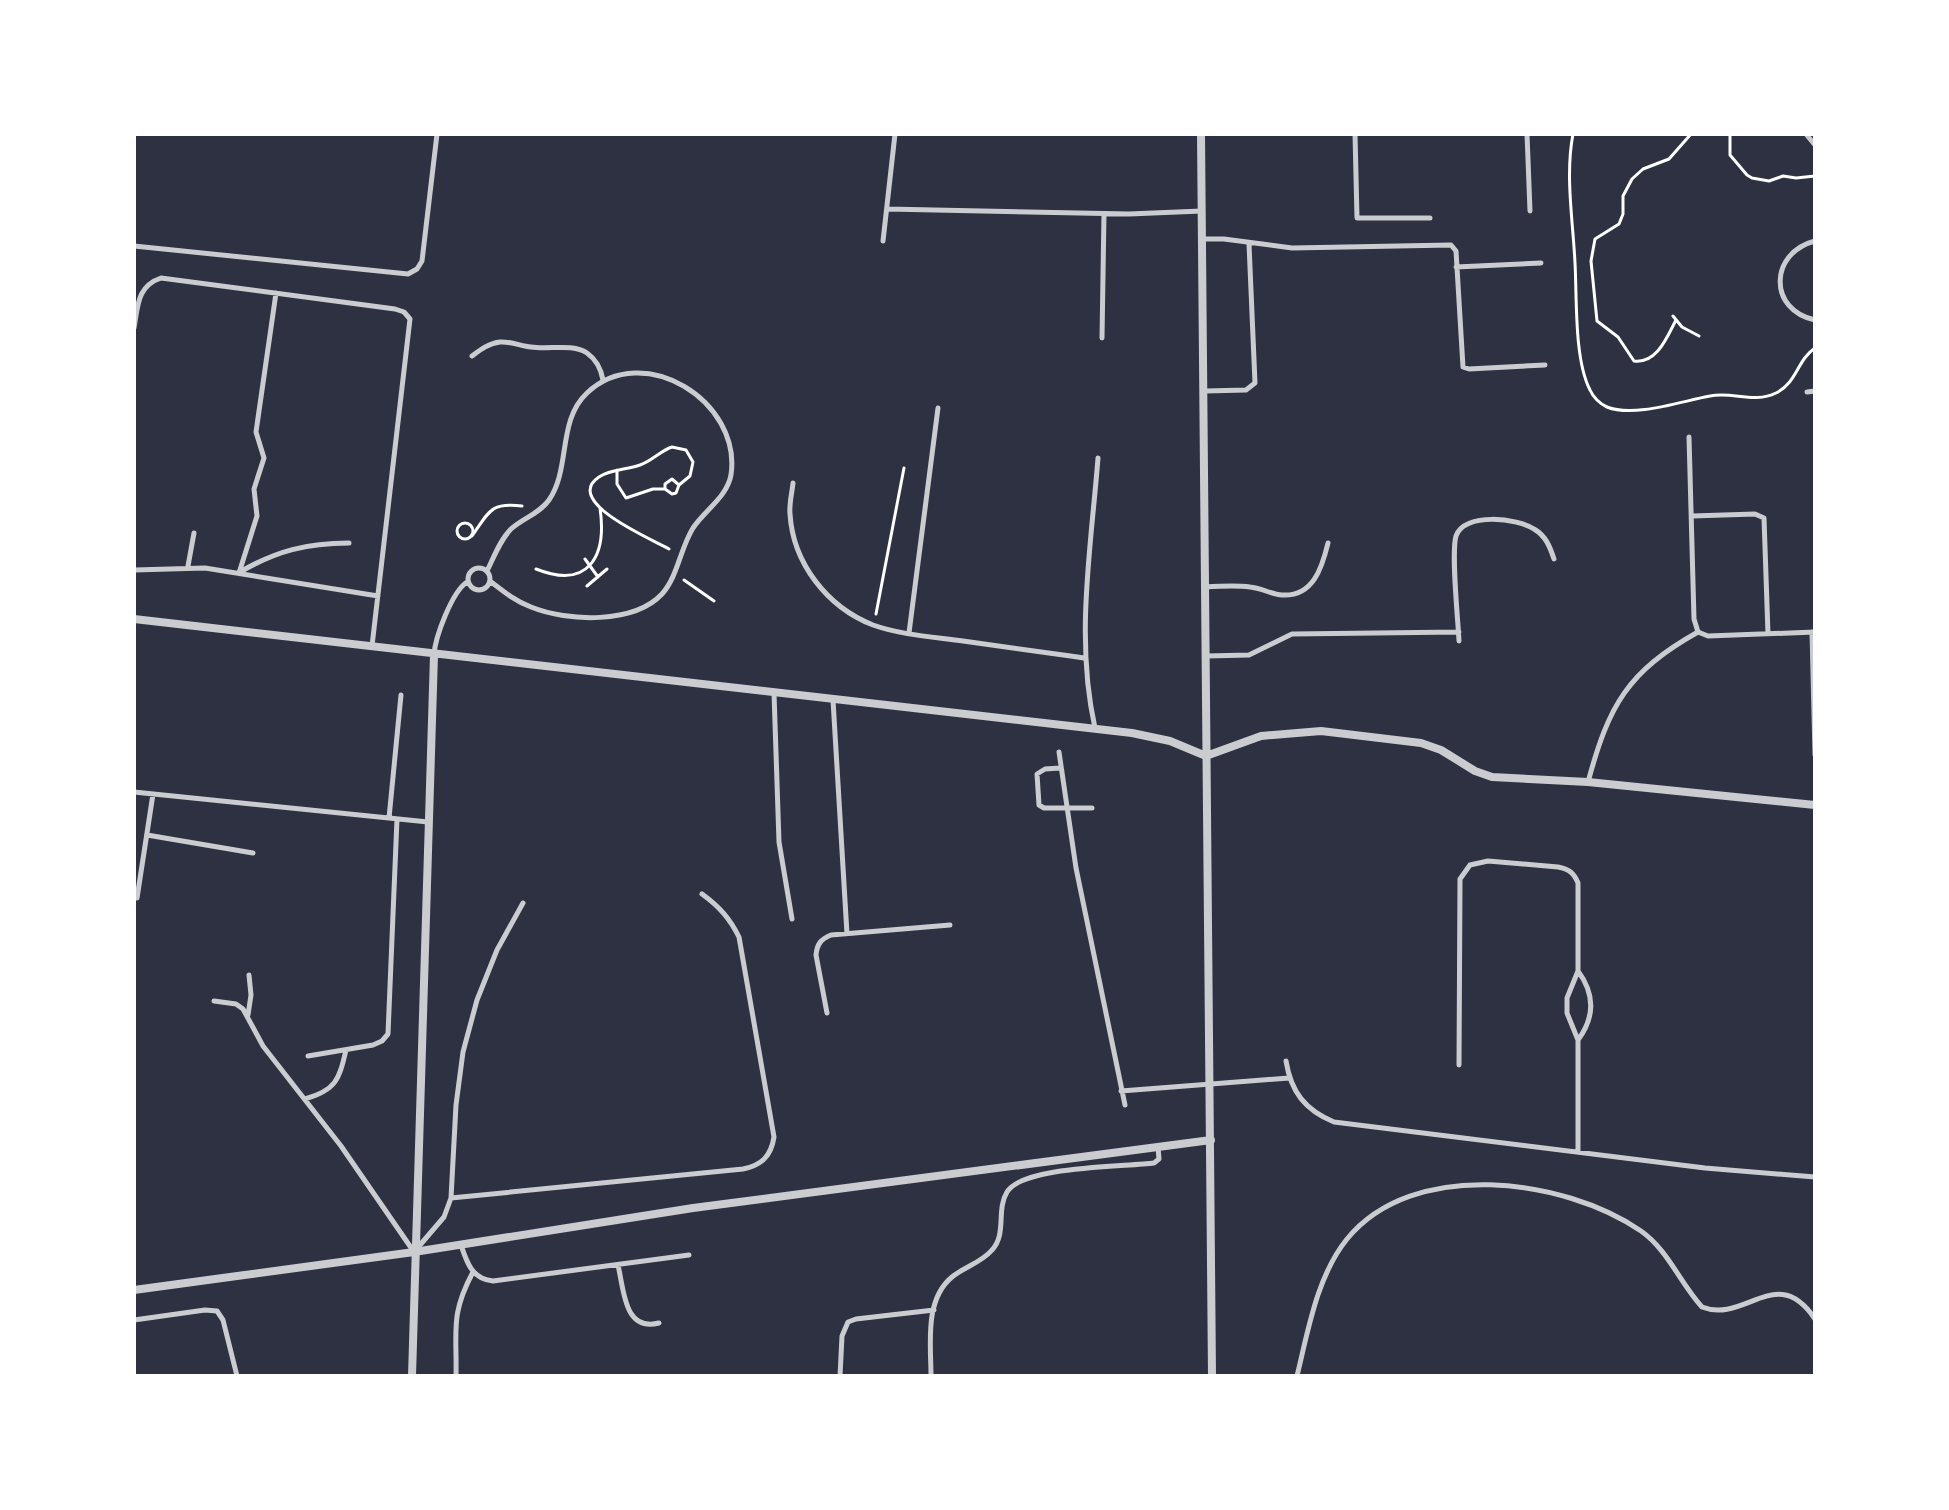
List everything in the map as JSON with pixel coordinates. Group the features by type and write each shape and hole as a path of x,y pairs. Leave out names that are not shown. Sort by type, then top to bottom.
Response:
{"street":[{"path":"1201,134 1212,1376"},
{"path":"134,619 1151,736 1206,756 1261,736 1321,731 1421,743 1492,777 1588,782 1815,805"},
{"path":"412,1376 434,655"},
{"path":"134,1290 414,1252 721,1204 1211,1140"}],"lane":[{"path":"134,246 408,274 417,269 422,261 437,134"},
{"path":"883,241 895,134"},
{"path":"1355,134 1357,218 1430,218"},
{"path":"1527,134 1530,211"},
{"path":"1806,134 1815,145"},
{"path":"887,209 1104,214 1203,211"},
{"path":"1102,338 1104,214"},
{"path":"1203,239 1292,248 1454,247 1463,367 1545,365"},
{"path":"1815,241 1796,248 1780,274 1780,285 1787,304 1794,311 1815,320"},
{"path":"1205,391 1246,390 1255,383 1249,244"},
{"path":"1456,267 1541,263"},
{"path":"134,328 143,288 161,278 395,309 404,312 410,319 372,647"},
{"path":"239,573 257,516 254,489 264,458 256,432 276,293"},
{"path":"472,356 484,346 499,342 546,349 574,348 594,359 601,369 603,380"},
{"path":"434,655 436,638 451,600 467,582 473,569 483,568 487,571 490,581 509,596 554,614 613,616 633,613 651,605 665,591 675,573 679,556 692,530 728,486 731,461 725,430 702,400 683,385 663,376 642,371 621,373 603,380 584,395 575,411 568,427 556,486 542,509 509,531 487,571"},
{"path":"1807,392 1815,391"},
{"path":"909,633 938,408"},
{"path":"1689,437 1694,619 1698,632"},
{"path":"1096,729 1084,658 1084,631 1098,458"},
{"path":"793,483 790,512 795,541 806,569 824,593 847,612 874,625 909,633 1084,658"},
{"path":"1692,516 1755,514 1764,518 1768,634"},
{"path":"1459,641 1455,546 1461,527 1469,521 1488,520 1527,525 1545,539 1554,559"},
{"path":"188,566 194,533"},
{"path":"239,573 264,558 291,548 320,543 349,543"},
{"path":"1205,587 1248,586 1285,596 1298,593 1318,577 1328,543"},
{"path":"134,570 188,566 378,596"},
{"path":"467,582 479,591 490,581"},
{"path":"1205,656 1249,655 1292,634 1459,632"},
{"path":"1698,632 1708,636 1813,632 1815,755"},
{"path":"1588,782 1609,717 1629,684 1657,658 1698,632"},
{"path":"774,693 778,829 792,919"},
{"path":"389,818 401,695"},
{"path":"833,700 847,934"},
{"path":"1059,752 1076,868 1125,1105"},
{"path":"1060,768 1045,769 1037,774 1037,803 1044,808 1092,808"},
{"path":"134,792 428,822"},
{"path":"137,898 153,794"},
{"path":"308,1056 373,1045 388,1034 397,819"},
{"path":"147,835 253,853"},
{"path":"1459,1065 1460,879 1470,865 1488,861 1567,869 1578,883 1578,971 1567,998 1567,1013 1578,1040 1578,1152"},
{"path":"451,1198 743,1169 755,1167 765,1160 772,1149 774,1137 739,937 731,920 702,894"},
{"path":"214,1001 236,1004 247,1016 263,1046 341,1146 414,1252 444,1217 451,1198 456,1105 463,1052 477,1000 497,950 523,903"},
{"path":"827,1013 816,947 822,939 950,925"},
{"path":"1578,971 1585,981 1592,1005 1585,1029 1578,1040"},
{"path":"247,1016 251,995 249,975"},
{"path":"305,1099 332,1087 340,1075 346,1050"},
{"path":"1286,1061 1289,1078 1305,1106 1334,1122 1705,1168 1815,1177"},
{"path":"1121,1091 1289,1078"},
{"path":"931,1376 934,1310 943,1287 952,1277 981,1260 996,1246 1002,1226 1004,1198 1016,1183 1055,1173 1154,1163 1159,1159 1158,1147"},
{"path":"1297,1376 1324,1283 1333,1260 1347,1240 1363,1222 1383,1207 1405,1197 1453,1187 1515,1187 1575,1200 1642,1232 1669,1259 1702,1307 1722,1312 1754,1299 1782,1294 1806,1306 1815,1319"},
{"path":"460,1245 473,1272 482,1280 493,1281 689,1255"},
{"path":"618,1265 632,1317 640,1323 659,1323"},
{"path":"456,1376 454,1322 458,1303 473,1272"},
{"path":"840,1376 842,1336 848,1322 934,1310"},
{"path":"134,1320 217,1311 223,1320 237,1376"}],"path":[{"path":"1573,134 1570,171 1579,343 1586,378 1595,398 1605,406 1620,411 1636,411 1714,395 1758,399 1772,396 1791,383 1805,356 1815,348"},
{"path":"1691,134 1669,159 1643,169 1632,179 1623,196 1623,214 1619,224 1598,236 1592,252 1597,321 1618,337 1634,361 1640,362 1655,354 1674,318 1699,336"},
{"path":"1730,134 1730,155 1747,175 1769,181 1783,176 1815,176"},
{"path":"617,470 617,484 626,498 653,489 665,489 672,494 690,476 691,455 679,447 665,449 639,466 617,470 592,483 590,490 592,499 600,508 622,525 679,556"},
{"path":"874,625 904,468"},
{"path":"665,489 665,484 672,479 679,485"},
{"path":"472,536 469,524 461,524 456,531 460,538 469,539 472,536 485,515 501,504 542,509"},
{"path":"536,569 566,575 591,567 601,544 600,508"},
{"path":"585,559 598,577"},
{"path":"587,586 607,569"},
{"path":"675,573 714,601"}]}
